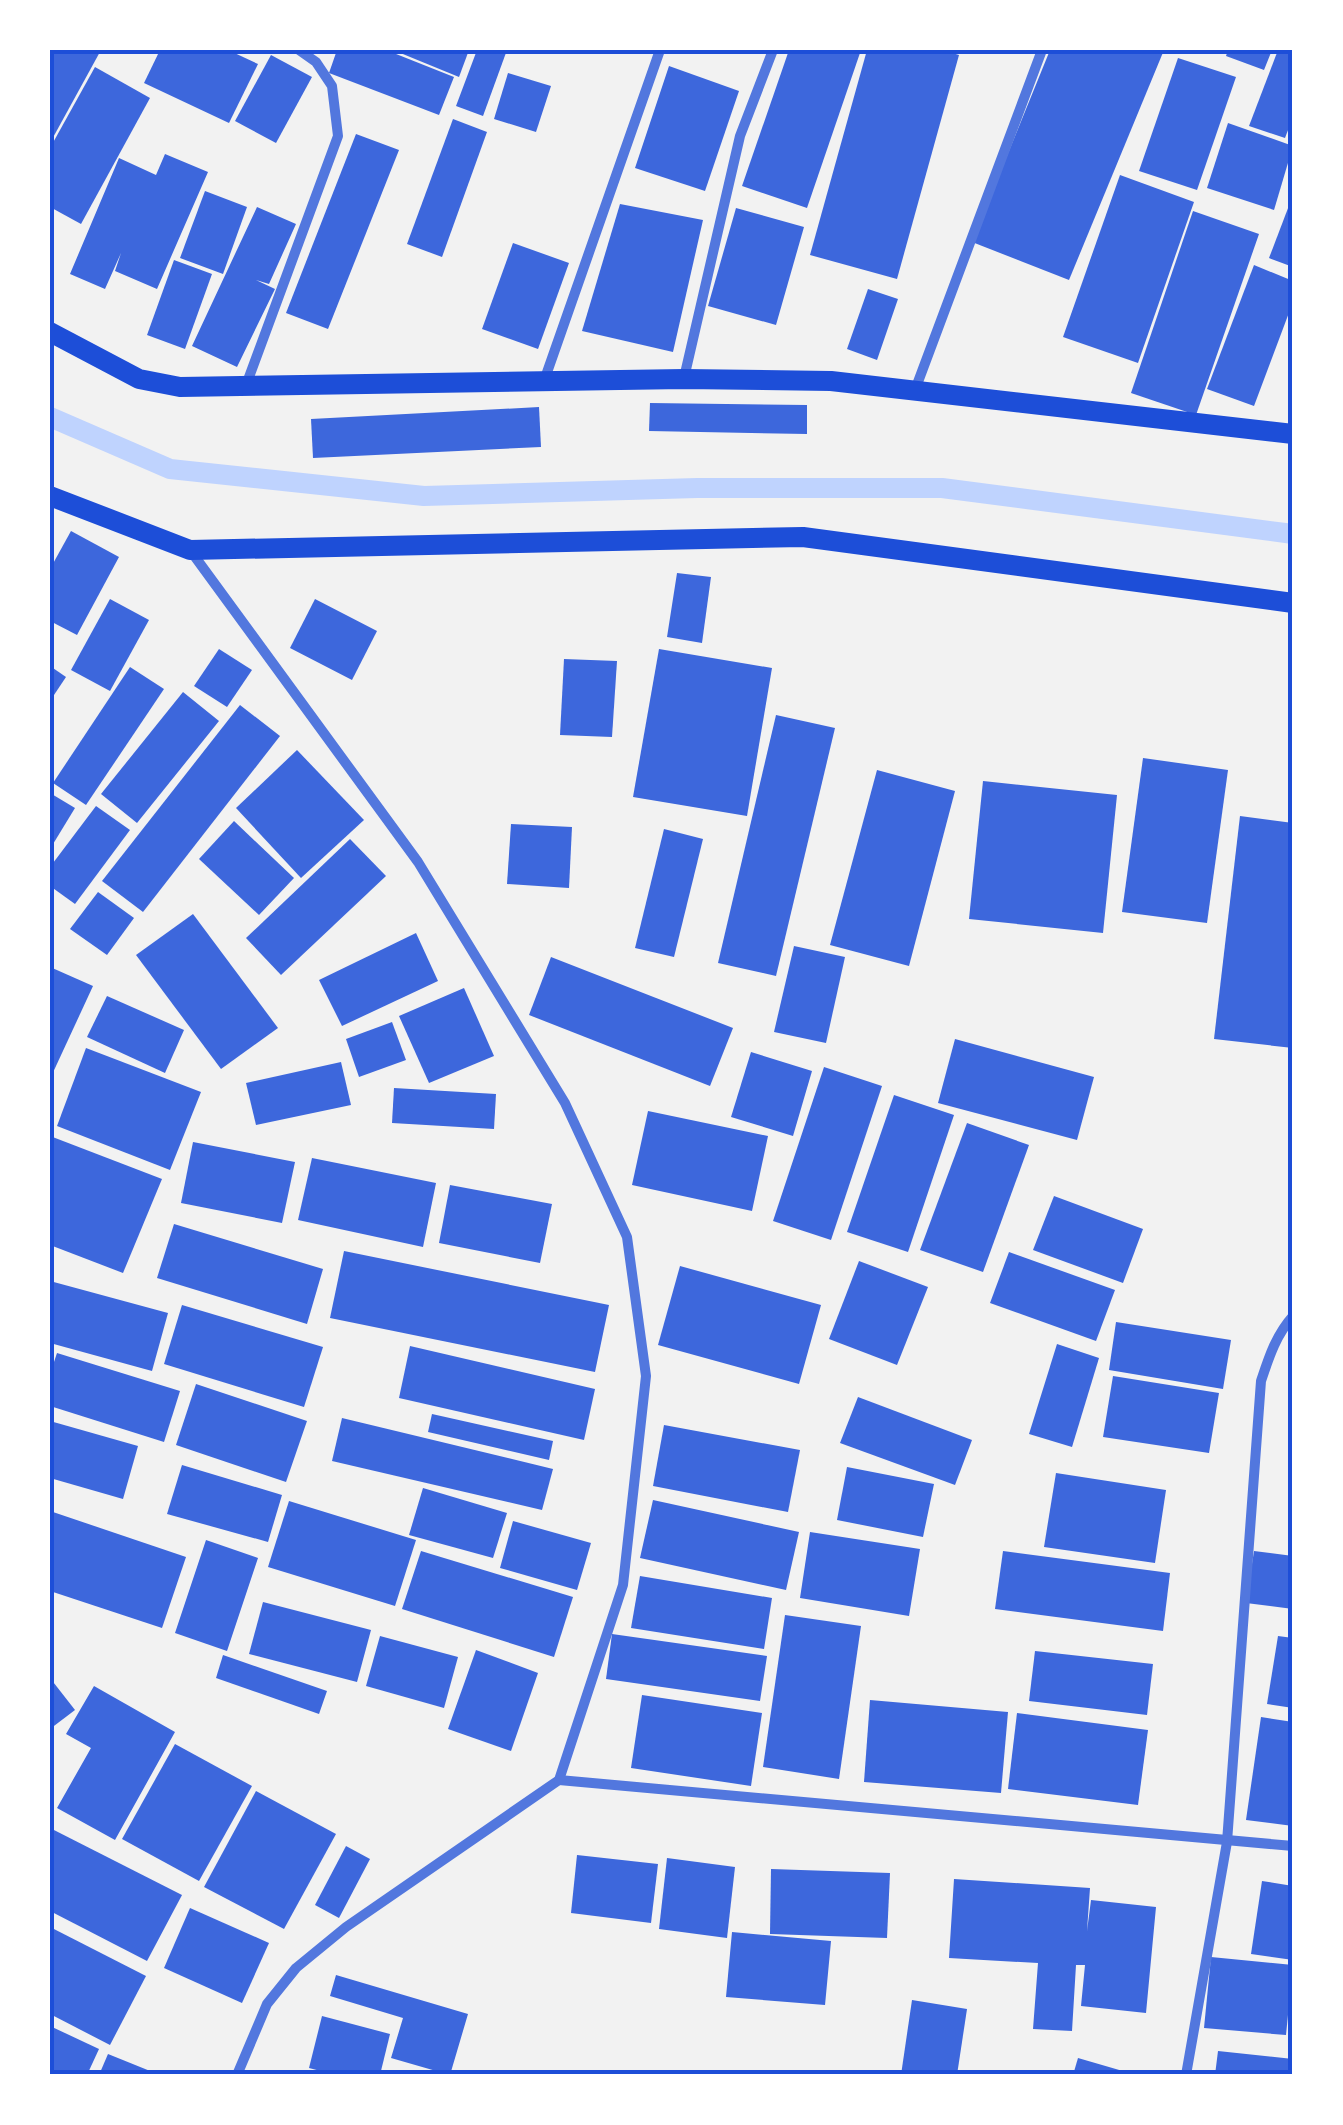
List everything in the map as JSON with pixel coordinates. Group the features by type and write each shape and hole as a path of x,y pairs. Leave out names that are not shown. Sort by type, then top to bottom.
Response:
{"main road":[{"path":"50,332 139,379 180,387 684,379 831,381 1293,434"},
{"path":"50,496 190,550 803,537 1293,603"}],"street":[{"path":"245,388 338,136 332,86 316,62 298,50"},
{"path":"544,382 660,50"},
{"path":"684,379 740,136 773,50"},
{"path":"915,390 1042,50"},
{"path":"190,550 418,862 565,1102 627,1237 646,1376 623,1585 560,1780 346,1927 296,1968 267,2004 237,2075"},
{"path":"1186,2075 1227,1842 1261,1381 1270,1352 1293,1316"},
{"path":"560,1780 1293,1846"}],"building":[{"path":"50,50 101,50 50,143"},
{"path":"160,50 228,50 258,64 229,123 144,83"},
{"path":"337,50 386,50 454,77 439,115 329,73"},
{"path":"393,50 469,50 459,77"},
{"path":"477,50 507,50 483,116 456,106"},
{"path":"789,50 861,50 807,208 742,186"},
{"path":"867,50 942,50 959,55 897,279 810,255"},
{"path":"1050,50 1164,50 1069,280 972,242"},
{"path":"1228,50 1272,50 1264,70 1226,56"},
{"path":"1278,50 1293,50 1293,117 1285,138 1249,126"},
{"path":"271,55 312,77 276,143 235,121"},
{"path":"1178,58 1236,77 1197,190 1139,171"},
{"path":"669,66 739,91 705,191 635,168"},
{"path":"95,67 150,98 81,224 50,207 50,148"},
{"path":"508,73 551,86 536,132 494,119"},
{"path":"453,119 487,132 442,257 407,244"},
{"path":"1228,123 1293,146 1274,210 1207,188"},
{"path":"356,134 399,150 328,329 286,313"},
{"path":"165,154 208,172 157,289 115,271 121,253 105,289 70,274 119,158 156,175"},
{"path":"1120,175 1194,202 1138,363 1063,337"},
{"path":"205,191 247,207 223,274 180,258"},
{"path":"1293,195 1293,267 1269,258"},
{"path":"620,204 703,220 673,352 582,331"},
{"path":"257,207 296,224 269,284 256,280 275,289 237,367 192,346"},
{"path":"736,208 804,227 776,325 708,306"},
{"path":"1193,211 1259,234 1196,415 1131,393"},
{"path":"513,243 569,263 538,349 482,329"},
{"path":"174,260 212,274 185,349 147,335"},
{"path":"1254,265 1293,281 1293,302 1254,406 1207,389"},
{"path":"868,289 898,299 877,360 847,349"},
{"path":"650,403 807,405 807,434 649,431"},
{"path":"539,407 541,447 313,458 311,419"},
{"path":"71,531 119,557 77,635 50,621 50,569"},
{"path":"677,573 711,577 702,643 667,637"},
{"path":"110,599 149,620 110,691 71,670"},
{"path":"315,599 377,631 352,680 290,648"},
{"path":"219,649 252,670 227,707 194,686"},
{"path":"659,649 772,668 747,816 633,797"},
{"path":"564,659 617,661 612,737 560,735"},
{"path":"50,666 66,677 50,701"},
{"path":"130,667 164,689 86,805 53,783"},
{"path":"183,692 219,721 137,823 101,794"},
{"path":"240,705 280,736 143,912 102,881"},
{"path":"776,715 835,728 776,976 718,963"},
{"path":"297,750 364,820 301,878 236,808"},
{"path":"1143,758 1228,770 1207,923 1122,912"},
{"path":"877,770 955,791 909,966 830,945"},
{"path":"983,781 1117,795 1103,933 969,919"},
{"path":"50,793 75,808 50,849"},
{"path":"96,806 130,830 75,904 50,886 50,867"},
{"path":"1240,816 1293,823 1293,1048 1214,1039"},
{"path":"234,821 294,878 259,915 199,859"},
{"path":"511,824 572,827 569,888 507,884"},
{"path":"664,829 703,839 674,957 635,948"},
{"path":"350,839 386,876 281,975 246,938"},
{"path":"98,892 134,918 107,955 70,929"},
{"path":"193,914 278,1028 221,1069 136,955"},
{"path":"416,933 438,981 342,1026 319,980"},
{"path":"794,946 845,957 826,1043 774,1032"},
{"path":"551,957 733,1028 710,1086 529,1015"},
{"path":"50,967 93,986 50,1079"},
{"path":"464,988 494,1056 429,1083 399,1016"},
{"path":"107,996 184,1030 165,1073 87,1037"},
{"path":"392,1022 406,1060 359,1077 346,1039"},
{"path":"955,1039 1094,1077 1077,1140 938,1103"},
{"path":"86,1048 201,1092 170,1170 57,1126"},
{"path":"751,1052 812,1071 793,1136 731,1117"},
{"path":"341,1062 351,1105 256,1125 246,1083"},
{"path":"824,1067 882,1086 831,1240 773,1221"},
{"path":"394,1088 496,1094 494,1129 392,1123"},
{"path":"894,1095 954,1115 908,1252 847,1232"},
{"path":"648,1111 768,1136 752,1211 632,1185"},
{"path":"967,1123 1029,1145 983,1272 920,1250"},
{"path":"50,1136 162,1179 123,1273 50,1245"},
{"path":"193,1142 295,1162 282,1223 181,1203"},
{"path":"312,1158 436,1183 423,1247 298,1220"},
{"path":"450,1185 552,1204 540,1263 439,1243"},
{"path":"1054,1196 1143,1229 1123,1283 1033,1250"},
{"path":"174,1224 323,1269 307,1324 157,1278"},
{"path":"344,1251 609,1305 595,1372 330,1318"},
{"path":"1009,1252 1115,1290 1096,1341 990,1303"},
{"path":"859,1261 928,1287 897,1365 829,1339"},
{"path":"680,1266 821,1305 799,1384 658,1345"},
{"path":"50,1281 168,1313 152,1371 50,1343"},
{"path":"182,1305 323,1347 304,1407 164,1364"},
{"path":"1116,1322 1231,1340 1223,1389 1109,1370"},
{"path":"1057,1344 1099,1358 1072,1447 1029,1434"},
{"path":"410,1346 595,1389 584,1440 399,1398"},
{"path":"57,1353 180,1391 164,1442 50,1406 50,1374"},
{"path":"1113,1376 1219,1393 1209,1453 1103,1437"},
{"path":"196,1384 307,1421 286,1482 176,1445"},
{"path":"858,1397 972,1440 955,1485 840,1443"},
{"path":"432,1414 553,1441 549,1460 428,1432"},
{"path":"342,1418 553,1469 542,1510 332,1461"},
{"path":"50,1421 138,1446 123,1499 50,1478"},
{"path":"664,1425 800,1450 788,1512 653,1486"},
{"path":"182,1465 282,1495 268,1542 167,1514"},
{"path":"847,1467 934,1484 923,1537 837,1520"},
{"path":"1056,1473 1166,1490 1155,1563 1044,1547"},
{"path":"423,1488 507,1513 493,1558 409,1535"},
{"path":"653,1500 799,1532 786,1590 640,1558"},
{"path":"289,1501 416,1540 395,1606 268,1567"},
{"path":"50,1511 186,1557 162,1628 50,1591"},
{"path":"513,1521 591,1543 577,1590 500,1568"},
{"path":"810,1532 920,1549 909,1616 800,1598"},
{"path":"206,1540 258,1558 227,1651 175,1633"},
{"path":"421,1551 573,1597 554,1657 402,1609"},
{"path":"1003,1551 1170,1573 1163,1631 995,1609"},
{"path":"1254,1551 1293,1556 1293,1609 1246,1603"},
{"path":"640,1576 772,1598 764,1649 631,1628"},
{"path":"263,1602 371,1630 357,1682 249,1654"},
{"path":"785,1615 861,1626 839,1779 763,1767"},
{"path":"612,1634 767,1656 760,1701 606,1679"},
{"path":"380,1636 458,1657 444,1708 366,1686"},
{"path":"1278,1636 1293,1638 1293,1708 1267,1704"},
{"path":"476,1650 538,1673 511,1751 448,1729"},
{"path":"1035,1651 1153,1664 1147,1715 1029,1701"},
{"path":"223,1655 327,1691 319,1714 216,1678"},
{"path":"50,1678 75,1710 50,1729"},
{"path":"94,1686 175,1732 115,1840 57,1808 91,1748 66,1734"},
{"path":"642,1695 762,1713 751,1786 631,1768"},
{"path":"870,1700 1008,1712 1001,1793 864,1782"},
{"path":"1017,1713 1148,1730 1138,1805 1008,1789"},
{"path":"1261,1717 1293,1722 1293,1826 1246,1820"},
{"path":"175,1744 252,1786 199,1881 122,1839"},
{"path":"256,1791 336,1834 284,1929 204,1887"},
{"path":"50,1828 182,1895 147,1961 50,1911"},
{"path":"346,1846 370,1859 339,1918 315,1905"},
{"path":"577,1855 658,1864 651,1923 571,1913"},
{"path":"667,1858 735,1867 727,1938 659,1929"},
{"path":"771,1869 890,1873 887,1938 770,1934"},
{"path":"954,1879 1090,1888 1087,1931 1091,1900 1156,1907 1146,2013 1081,2006 1085,1965 1076,1965 1072,2031 1033,2029 1038,1963 949,1958"},
{"path":"1262,1881 1293,1886 1293,1960 1251,1954"},
{"path":"190,1908 269,1943 242,2003 164,1968"},
{"path":"50,1927 146,1976 110,2045 50,2014"},
{"path":"732,1932 831,1941 825,2005 726,1997"},
{"path":"1211,1957 1293,1965 1286,2035 1204,2028"},
{"path":"336,1975 468,2014 450,2075 391,2058 403,2018 330,1996"},
{"path":"912,2000 967,2009 957,2075 901,2075"},
{"path":"322,2016 390,2034 380,2075 336,2075 309,2068"},
{"path":"50,2026 99,2049 87,2075 50,2075"},
{"path":"1218,2051 1293,2059 1293,2075 1215,2075"},
{"path":"108,2054 160,2075 99,2075"},
{"path":"1078,2058 1133,2074 1133,2075 1073,2075"}],"waterway":[{"path":"50,417 170,469 424,496 697,488 942,488 1293,534"}]}
